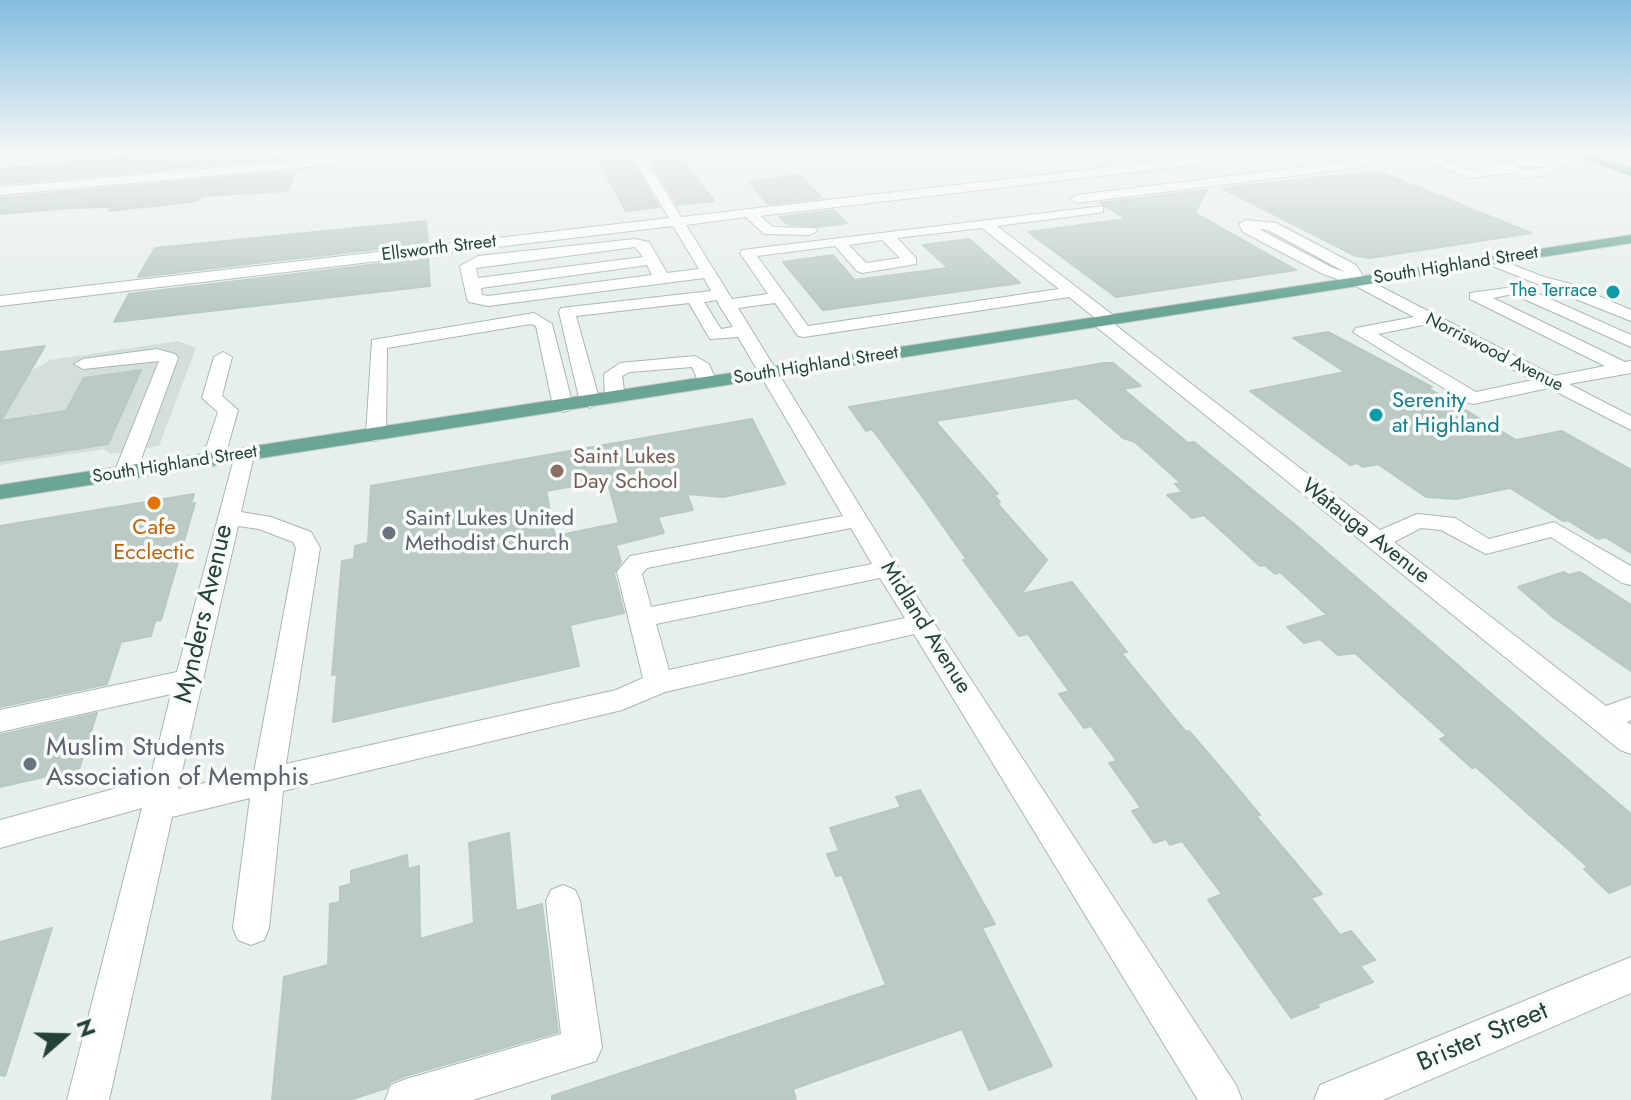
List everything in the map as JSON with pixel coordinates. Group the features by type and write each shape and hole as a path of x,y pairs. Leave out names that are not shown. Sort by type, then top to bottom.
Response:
{"main road":[{"name":"South Highland Street","path":"0,492 1631,239"}],"street":[{"name":"Midland Avenue","path":"668,204 712,292 742,331 887,569 1221,1100"},
{"name":"Ellsworth Street","path":"0,301 823,204"},
{"path":"749,213 769,231 793,233 1027,204"},
{"path":"1072,292 804,332 747,253 1098,209"},
{"name":"Watauga Avenue","path":"986,224 1631,742"},
{"path":"1246,224 1271,226 1351,268 1358,281 1328,271 1248,229 1246,224"},
{"path":"839,242 862,268 911,261 886,236"},
{"path":"662,279 652,260 472,284 475,299 488,301 662,279 712,292 779,297"},
{"path":"1490,260 1539,281 1565,287 1631,316"},
{"name":"Norriswood Avenue","path":"1358,281 1631,424"},
{"path":"1628,368 1476,296 1515,289 1631,342"},
{"path":"590,402 567,312 712,292"},
{"path":"376,435 378,344 534,318 544,324 563,406"},
{"path":"1429,319 1362,332 1473,398 1628,368"},
{"path":"83,364 157,354 169,358 125,473"},
{"name":"Mynders Avenue","path":"88,1100 228,518 228,410 212,398 223,357"},
{"path":"615,398 613,374 626,367 695,361 700,364 708,383"},
{"path":"228,518 263,522 303,537 308,548 268,781 251,928"},
{"path":"658,683 629,572 639,562 858,520"},
{"path":"1377,541 1417,521 1447,523 1486,547 1554,529 1631,577"},
{"path":"641,618 887,569"},
{"path":"0,834 160,798 268,781 622,699 658,683 923,623"},
{"path":"0,721 189,680"},
{"path":"1603,720 1631,708"},
{"path":"406,1100 582,1047 563,901"},
{"name":"Brister Street","path":"1335,1100 1631,975"}],"shaded area":[{"path":"178,341 196,348 159,446 110,454 104,449 0,465 0,378 25,375 50,360"}],"building":[{"path":"0,204 168,204 109,211 111,207 0,214"},
{"path":"622,204 657,204 659,207 626,211"},
{"path":"1102,204 1200,204 1195,213 1296,270 1116,297 1028,232 1126,219"},
{"path":"1254,204 1460,204 1531,233 1370,258 1356,256"},
{"path":"834,210 847,223 818,227 787,224 780,217"},
{"path":"426,221 428,243 138,277 155,248"},
{"path":"969,239 1020,283 823,310 783,262 833,255 854,280 948,268 923,245"},
{"path":"428,258 430,286 114,322 129,294"},
{"name":"Serenity at Highland","path":"1328,332 1432,387 1428,388 1516,440 1562,431 1631,470 1631,553 1605,537 1598,539 1567,520 1563,521 1510,488 1456,499 1426,497 1378,464 1363,467 1357,463 1350,465 1250,391 1345,372 1293,338"},
{"path":"45,346 1,421 66,411 84,378 141,370 108,444 0,461 0,352"},
{"path":"1113,363 1141,386 1123,389 1293,523 1631,814 1631,884 1609,893 1584,869 1588,867 1440,739 1447,736 1355,653 1338,655 1320,639 1304,643 1287,627 1327,615 1280,572 1275,574 1265,565 1260,566 1204,515 1192,518 1167,495 1183,492 1175,484 1181,483 1135,442 1123,438 1077,398 935,421 998,494 994,495 1000,502 997,503 1047,560 1021,594 1072,582 1127,652 1121,653 1186,732 1189,731 1225,773 1260,815 1256,816 1322,894 1311,898 1340,935 1351,931 1375,960 1360,966 1373,982 1291,1018 1208,900 1222,894 1182,841 1170,845 1166,839 1154,843 1132,811 1141,808 1109,763 1117,761 1091,726 1084,728 1059,694 1069,691 1028,634 1019,636 963,560 967,560 921,495 872,429 866,431 849,407"},
{"path":"752,419 785,484 723,497 687,494 693,510 658,517 664,533 616,545 621,562 614,573 624,613 570,625 579,666 333,722 337,674 332,675 342,561 354,559 355,546 368,543 371,486","holes":["607,480 619,523 555,536 546,491"]},
{"path":"194,494 191,504 195,503 161,620 155,621 151,636 121,642 107,684 0,707 0,526"},
{"path":"1564,572 1569,575 1580,572 1631,605 1631,671 1554,618 1518,587"},
{"path":"97,713 79,769 0,787 0,735"},
{"path":"920,790 995,924 982,928 1052,1066 989,1090 962,1029 793,1089 796,1100 552,1100 552,1096 886,985 842,875 836,876 827,854 839,851 830,828 901,807 896,797"},
{"path":"509,833 516,911 542,904 558,1032 405,1076 390,1082 387,1088 349,1100 272,1100 284,977 328,965 330,904 340,902 340,887 351,884 351,871 407,855 408,869 419,866 420,939 474,923 469,843"},
{"path":"52,928 5,1076 0,1075 0,942"}],"place":[{"name":"The Terrace","path":"1613,292"},
{"name":"Serenity at Highland","path":"1376,415"},
{"name":"Saint Lukes Day School","path":"557,471"},
{"name":"Cafe Ecclectic","path":"154,503"},
{"name":"Saint Lukes United Methodist Church","path":"389,533"},
{"name":"Muslim Students Association of Memphis","path":"30,764"}]}
